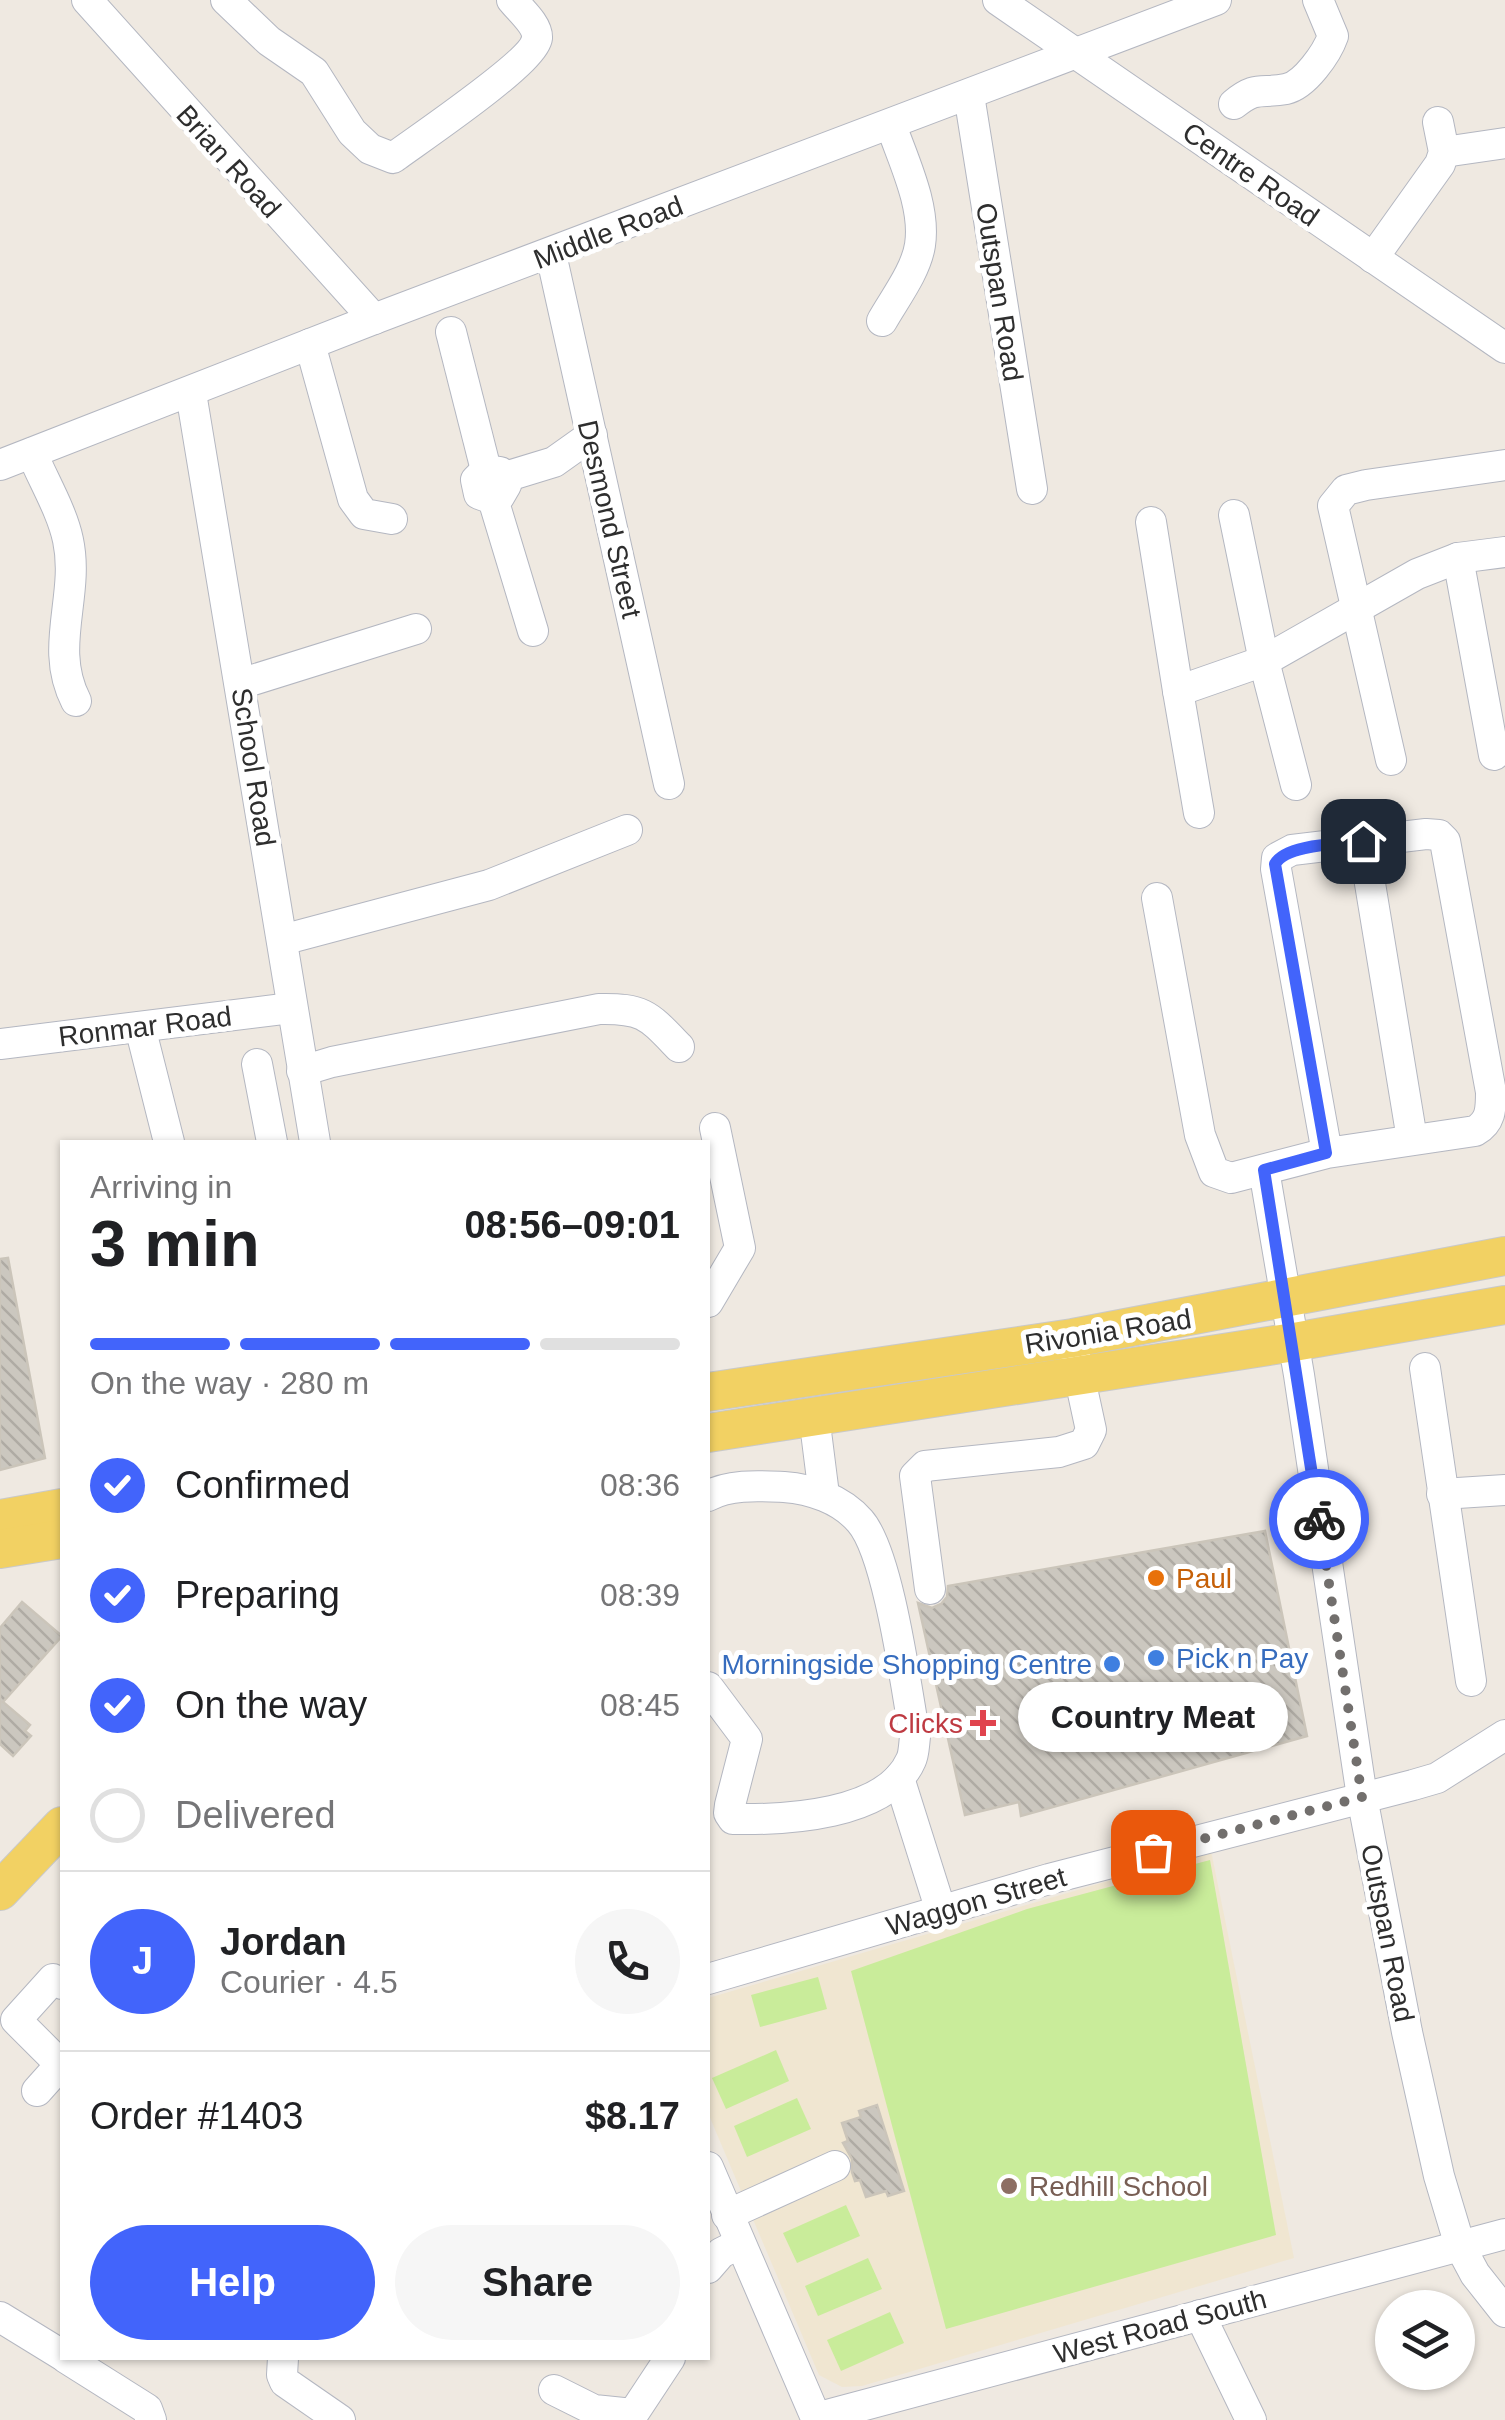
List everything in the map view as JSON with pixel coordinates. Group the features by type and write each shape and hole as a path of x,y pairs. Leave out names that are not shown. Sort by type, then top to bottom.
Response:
{"main road":[{"name":"Rivonia Road","path":"710,1433 814,1416 1075,1356 1347,1284 1505,1256"},
{"name":"Rivonia Road","path":"710,1392 1075,1356 1294,1342 1505,1305"},
{"path":"0,1519 60,1508"},
{"path":"0,1549 60,1539"},
{"path":"0,1890 60,1828"}],"street":[{"name":"Brian Road","path":"87,0 374,319"},
{"path":"226,0 269,41 314,72 361,141 378,155 393,158 530,53 536,42 535,28 512,0"},
{"name":"Centre Road","path":"998,0 1374,258 1502,340"},
{"name":"Middle Road","path":"0,465 1216,0"},
{"path":"1234,104 1252,91 1284,90 1304,78 1333,36 1318,0"},
{"name":"Outspan Road","path":"969,95 1032,489"},
{"path":"882,321 915,262 920,244 918,207 891,124"},
{"path":"1374,258 1440,164 1441,137 1505,143"},
{"name":"Desmond Street","path":"551,254 669,784"},
{"path":"451,332 533,631"},
{"path":"310,344 353,499 364,514 392,518"},
{"name":"School Road","path":"190,393 315,1140"},
{"path":"494,482 554,462 592,436"},
{"path":"32,453 68,540 68,604 62,661 76,701"},
{"path":"554,462 600,471"},
{"path":"1392,760 1333,506 1346,490 1366,485 1505,465"},
{"path":"1234,515 1264,661 1296,785"},
{"path":"1151,522 1199,813"},
{"path":"1178,692 1264,661 1397,584 1458,558 1505,552"},
{"path":"1458,558 1494,755"},
{"path":"240,684 416,629"},
{"path":"282,940 490,885 627,830"},
{"path":"1157,898 1200,1135 1214,1172 1232,1178 1326,1153 1486,1125 1491,1092 1446,841 1433,834 1292,850 1280,855 1275,864 1326,1153"},
{"path":"1363,841 1412,1139"},
{"name":"Ronmar Road","path":"0,1044 291,1008"},
{"path":"302,1071 600,1009 622,1008 648,1015 679,1047"},
{"path":"140,1027 168,1140"},
{"path":"257,1064 272,1140"},
{"path":"710,1299 740,1248 714,1128"},
{"name":"Outspan Road","path":"1264,1170 1294,1342 1362,1797 1411,2050 1439,2176 1460,2246 1475,2274 1505,2312"},
{"path":"930,1589 915,1476 925,1466 1059,1452 1084,1444 1091,1430 1075,1356"},
{"path":"1425,1368 1471,1681"},
{"path":"814,1416 824,1495"},
{"path":"710,1495 733,1488 798,1488 824,1495 860,1521 881,1565 915,1737 911,1760 899,1778 883,1790 835,1811 768,1820 733,1819 730,1804 747,1740 710,1690"},
{"path":"1442,1494 1505,1490"},
{"name":"Waggon Street","path":"710,1979 1048,1879 1437,1778 1505,1736"},
{"path":"899,1778 941,1910"},
{"path":"60,1983 53,1979 16,2020 60,2062"},
{"path":"37,2091 60,2066"},
{"path":"727,2215 835,2166"},
{"path":"710,2173 815,2419"},
{"name":"West Road South","path":"815,2419 877,2411 1200,2315 1505,2234"},
{"path":"710,2266 721,2253 739,2244"},
{"path":"1200,2315 1251,2420"},
{"path":"0,2316 60,2354"},
{"path":"70,2360 147,2409 151,2420"},
{"path":"283,2360 284,2382 340,2420"},
{"path":"554,2390 594,2410 632,2414 642,2405 669,2360"}],"shaded area":[{"name":"Redhill School","path":"1211,1851 1294,2258 862,2386 842,2387 819,2375 710,2118 710,1997"}],"green space":[{"name":"Redhill School","path":"1210,1860 1276,2235 946,2329 851,1971 1027,1909"},
{"path":"818,1977 827,2009 760,2027 751,1995"},
{"path":"776,2050 789,2081 726,2109 712,2078"},
{"path":"797,2098 811,2129 747,2157 734,2126"},
{"path":"846,2205 860,2236 797,2263 783,2233"},
{"path":"868,2258 882,2289 818,2316 805,2286"},
{"path":"890,2312 904,2343 841,2371 827,2340"}],"building":[{"path":"8,1258 45,1458 0,1470 0,1259"},
{"name":"Morningside Shopping Centre","path":"1265,1531 1307,1736 1021,1816 1019,1802 965,1815 918,1603 932,1608 941,1604 947,1597 948,1586"},
{"path":"22,1602 60,1634 3,1702 30,1725 25,1731 31,1736 13,1756 0,1744 0,1628"},
{"path":"877,2105 904,2191 866,2197 860,2180 855,2181 852,2172 852,2159 843,2143 848,2141 842,2123 861,2117 859,2111"}],"way so far":[{"path":"1153,1852 1362,1797 1319,1519"}],"place":[{"name":"Paul","path":"1156,1578"},
{"name":"Pick n Pay","path":"1156,1658"},
{"name":"Morningside Shopping Centre","path":"1112,1664"},
{"name":"Clicks","path":"983,1723"},
{"name":"Country Meat","path":"1153,1852"},
{"name":"Redhill School","path":"1009,2186"}],"route":[{"path":"1319,1519 1264,1170 1326,1153 1275,864 1280,855 1292,850 1363,841"}]}
